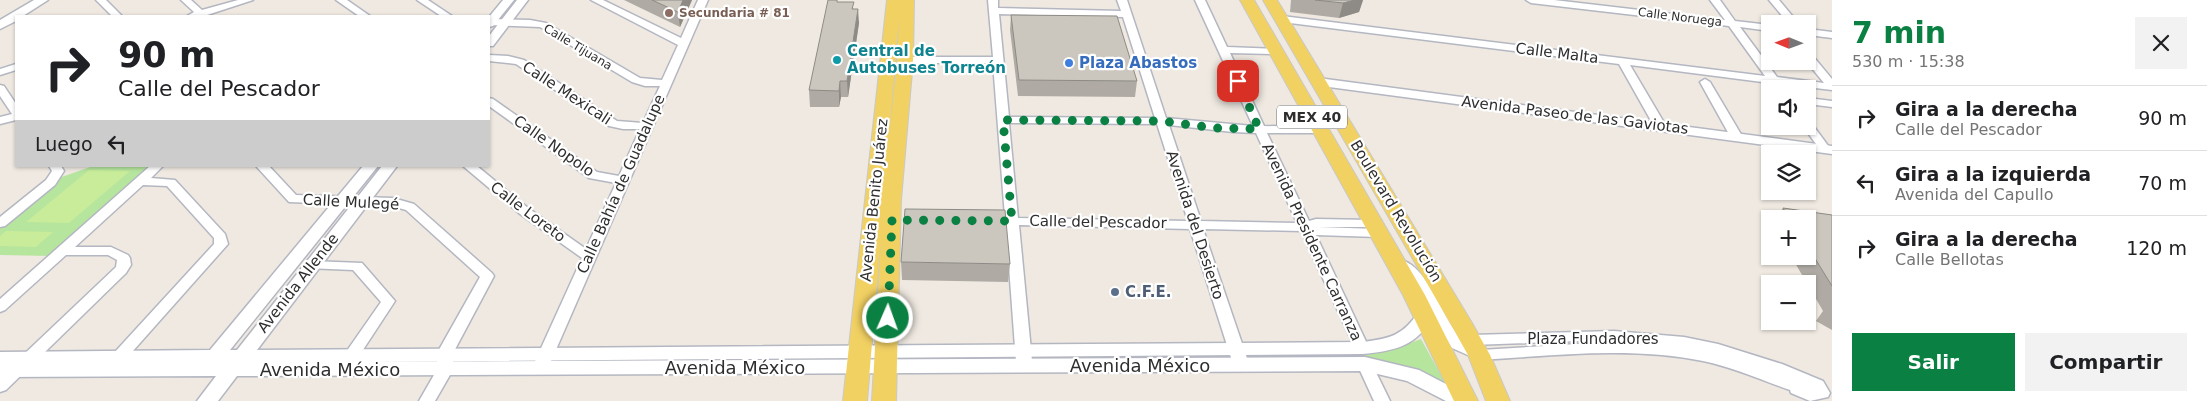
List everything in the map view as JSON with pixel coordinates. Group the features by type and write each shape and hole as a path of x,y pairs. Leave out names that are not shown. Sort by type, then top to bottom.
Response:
{"main road":[{"path":"5,20 30,0"},
{"path":"5,20 42,0"},
{"name":"Avenida Benito Juárez","path":"854,401 894,0"},
{"name":"Avenida Benito Juárez","path":"884,401 907,0"},
{"name":"MEX 40","path":"1247,0 1424,315 1466,401"},
{"path":"1258,0 1282,19"},
{"name":"Boulevard Revolución","path":"1270,0 1408,230 1475,348 1498,401"},
{"path":"892,27 897,35 897,53 905,60"},
{"path":"1275,50 1285,57 1298,75 1318,82"},
{"path":"888,64 905,60"},
{"path":"876,184 885,188 895,214"}],"street":[{"path":"101,0 116,15"},
{"path":"186,0 196,15 248,0"},
{"path":"342,0 364,15"},
{"path":"422,0 445,15"},
{"path":"490,22 509,0"},
{"path":"490,42 523,0"},
{"path":"596,0 685,40"},
{"path":"614,0 685,40"},
{"name":"Calle Bahía de Guadalupe","path":"543,360 703,0"},
{"name":"Avenida del Desierto","path":"1122,0 1237,356"},
{"name":"Avenida Presidente Carranza","path":"1200,0 1305,227 1382,401"},
{"name":"Calle Noruega","path":"1531,0 1761,27"},
{"path":"1708,0 1729,23 1774,80"},
{"path":"1715,0 1729,23"},
{"path":"1774,0 1786,15"},
{"path":"1024,358 994,6 1127,14"},
{"name":"Calle Malta","path":"1282,19 1623,61 1761,82"},
{"name":"Calle Tijuana","path":"490,23 505,22 543,25 636,80 646,83 665,83"},
{"path":"1816,33 1832,35"},
{"path":"1223,50 1275,50"},
{"name":"Calle Mexicali","path":"490,58 520,62 613,124 646,126"},
{"path":"905,60 998,60"},
{"path":"1623,61 1660,126"},
{"path":"0,72 15,67"},
{"path":"1816,67 1832,87"},
{"name":"Avenida Paseo de las Gaviotas","path":"1318,82 1736,136 1828,150"},
{"path":"1705,82 1736,136"},
{"name":"Calle Malta","path":"1816,86 1832,87"},
{"path":"0,88 15,110"},
{"name":"Calle Nopolo","path":"490,102 593,175 622,180"},
{"path":"1816,102 1832,104"},
{"path":"0,121 15,116"},
{"path":"1003,120 1161,121 1214,128 1320,130"},
{"path":"1816,135 1828,150"},
{"path":"0,223 51,182 58,171 56,167"},
{"path":"0,307 156,167"},
{"name":"Calle Mulegé","path":"263,167 293,199 342,202 393,202 410,207 487,276 445,362"},
{"name":"Avenida Allende","path":"209,363 370,167"},
{"name":"Avenida Allende","path":"206,401 389,167"},
{"name":"Calle Loreto","path":"469,167 524,211 589,256"},
{"path":"119,357 216,252 221,244 220,237 176,187 164,181 141,181"},
{"name":"Calle del Pescador","path":"975,221 1305,227 1320,232 1375,228"},
{"path":"0,386 15,366 121,270 124,265 123,258 111,252 63,250"},
{"path":"1389,253 1418,280 1457,344 1475,348"},
{"path":"312,265 357,266 388,300 352,355"},
{"name":"Avenida México","path":"1363,356 1381,346 1397,342 1415,331 1424,315"},
{"name":"Plaza Fundadores","path":"1475,348 1605,342 1667,350 1704,356 1735,364 1797,382 1800,391 1822,394"},
{"name":"Avenida México","path":"235,363 352,355 445,362"},
{"name":"Avenida México","path":"0,358 15,366 543,360 1363,356 1412,375 1462,401"},
{"name":"Avenida México","path":"15,366 119,357 209,363"},
{"path":"428,401 445,362"}],"green space":[{"path":"90,167 150,167 51,256 0,255 0,224 56,179"},
{"path":"89,170 130,171 69,223 26,222"},
{"path":"6,231 53,232 36,247 0,246 0,236"},
{"path":"1421,339 1447,386 1368,359 1304,357 1366,355 1388,351"}],"building":[{"path":"652,0 683,0 678,12"},
{"name":"Central de Autobuses Torreón","path":"828,0 854,2 852,9 858,9 847,81 840,81 839,91 809,90"},
{"path":"1315,0 1355,0 1343,3"},
{"name":"Plaza Abastos","path":"1011,15 1117,16 1137,81 1019,80"},
{"path":"905,209 1005,210 1010,264 901,262"},
{"path":"1816,213 1832,215 1832,286 1816,260"}],"place":[{"name":"Secundaria # 81","path":"669,13"},
{"name":"Central de Autobuses Torreón","path":"837,60"},
{"name":"Plaza Abastos","path":"1069,63"},
{"name":"C.F.E.","path":"1115,292"}],"route":[{"path":"888,318 892,220 1012,221 1003,120 1161,121 1214,128 1259,129 1238,81"}]}
